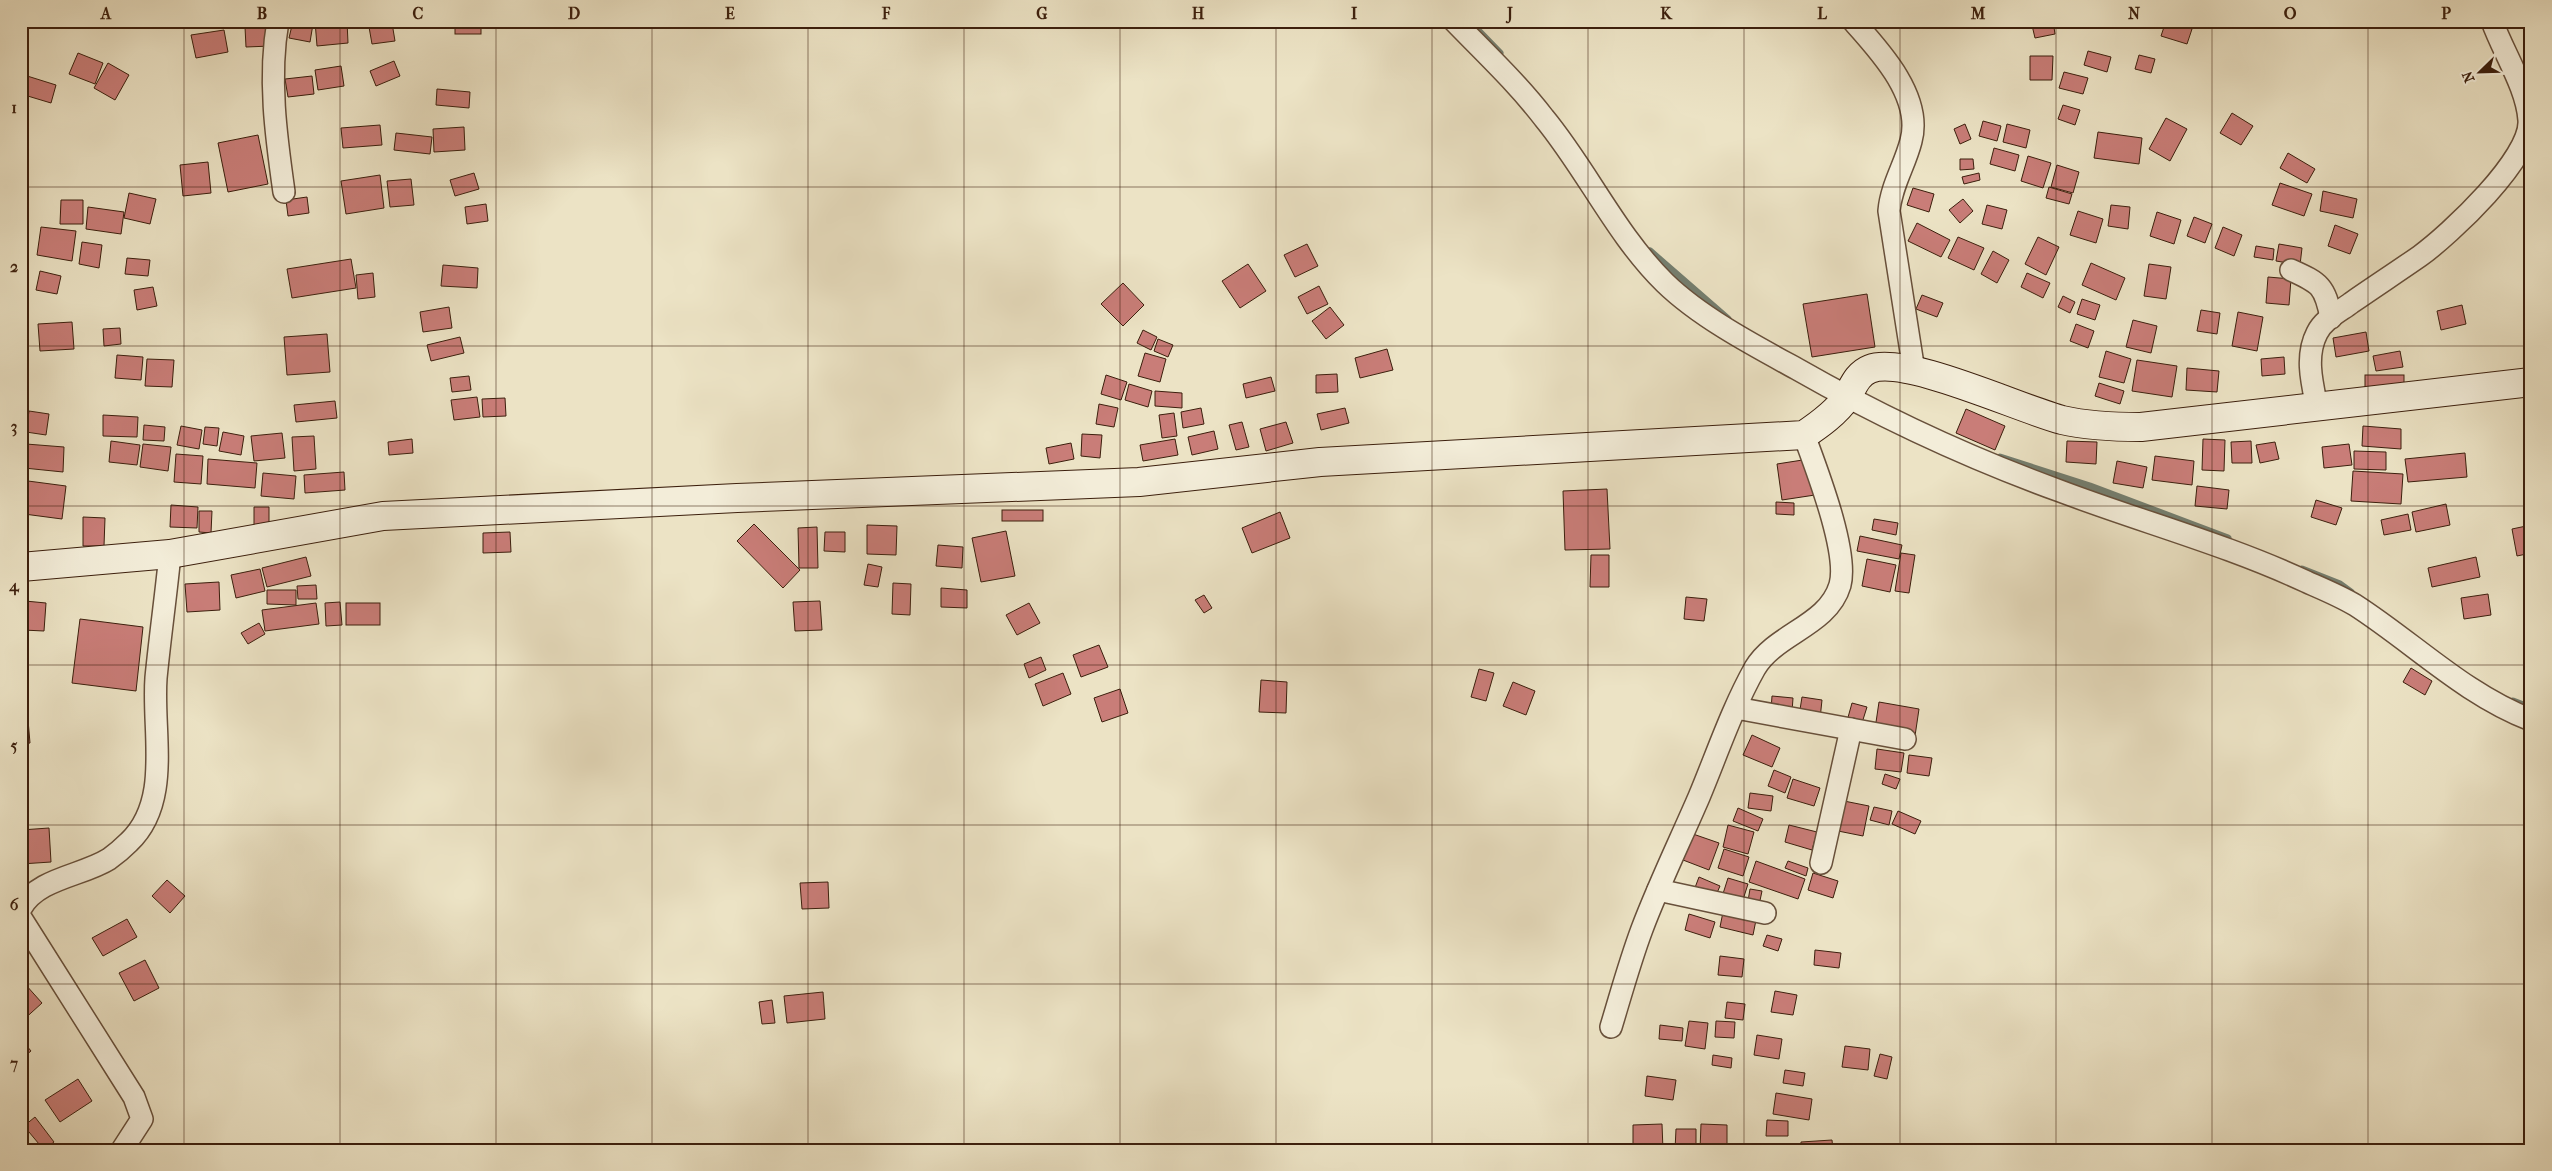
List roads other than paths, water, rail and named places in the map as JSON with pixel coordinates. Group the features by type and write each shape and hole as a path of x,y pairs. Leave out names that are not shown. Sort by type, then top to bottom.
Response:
{"main road":[{"path":"21,567 170,554 383,516 737,498 1139,482 1320,462 1804,435 1820,425 1870,369 1883,366 1914,371 2062,420 2100,426 2141,428 2531,382"}],"street":[{"path":"278,21 274,87 277,146 284,192"},
{"path":"1454,21 1505,73 1545,118 1633,246 1665,283 1701,311 1769,354 1852,388 1972,458 2061,492 2204,541 2305,581 2354,604 2449,675 2504,710 2531,720"},
{"path":"1853,21 1884,55 1913,112 1914,126 1911,142 1890,199 1889,211 1914,371"},
{"path":"2317,407 2311,381 2311,358 2317,333 2331,318 2432,247 2497,182 2525,141 2529,120 2524,98 2492,21"},
{"path":"2291,270 2311,279 2320,286 2331,318"},
{"path":"1611,1026 1641,931 1736,708 1756,668 1766,653 1824,611 1836,596 1841,583 1834,525 1804,435"},
{"path":"21,908 28,896 48,885 108,859 139,832 150,812 156,784 156,680 170,554"},
{"path":"1736,708 1905,739"},
{"path":"1821,863 1851,728"},
{"path":"1658,890 1765,913"},
{"path":"21,918 134,1097 142,1119 122,1150"}],"waterway":[{"path":"1469,21 1500,53"},
{"path":"1650,251 1728,319"},
{"path":"2000,457 2090,486 2228,538"},
{"path":"2302,569 2340,584 2351,592"},
{"path":"2513,701 2531,708"}]}
